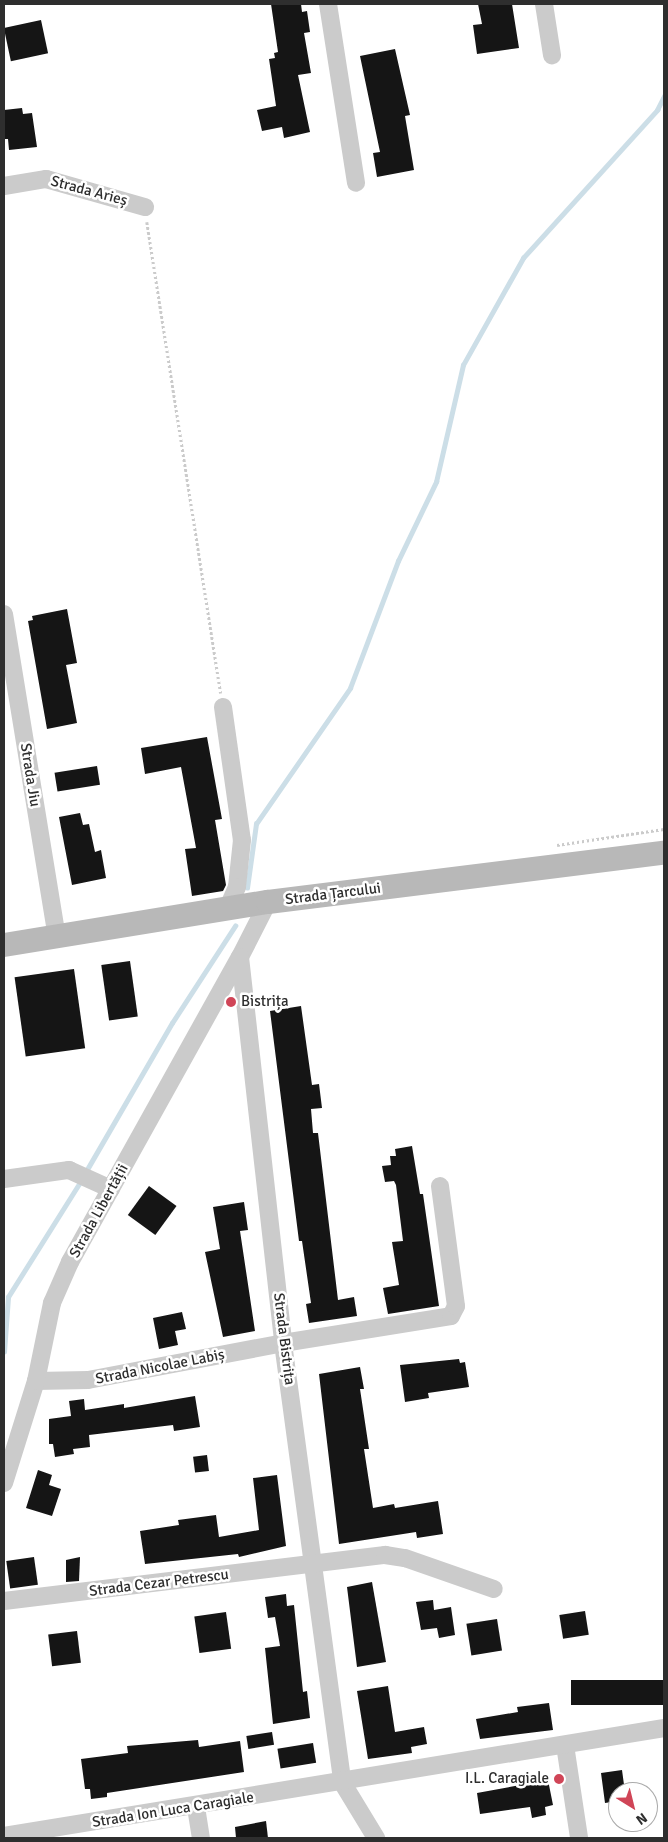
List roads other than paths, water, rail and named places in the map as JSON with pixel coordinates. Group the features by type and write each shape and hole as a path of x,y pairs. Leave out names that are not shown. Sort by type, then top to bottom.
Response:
{"street":[{"path":"328,4 356,183"},
{"path":"544,4 552,55"},
{"name":"Strada Arieș","path":"4,186 46,179 145,207"},
{"name":"Strada Jiu","path":"4,614 57,937"},
{"path":"223,707 242,840 237,887 227,909"},
{"name":"Strada Țarcului","path":"4,945 268,902 664,852"},
{"path":"240,957 268,902"},
{"name":"Strada Libertății","path":"4,1483 36,1381 52,1303 111,1189 240,957"},
{"name":"Strada Bistrița","path":"240,957 284,1343 342,1782"},
{"path":"4,1179 69,1170 111,1189"},
{"name":"Strada Nicolae Labiș","path":"36,1381 88,1380 284,1343 450,1316 456,1306 440,1186"},
{"name":"Strada Cezar Petrescu","path":"4,1602 385,1555 406,1558 494,1589"},
{"name":"Strada Ion Luca Caragiale","path":"4,1836 196,1807 664,1728"},
{"path":"565,1745 579,1838"},
{"path":"342,1782 376,1838"},
{"path":"196,1807 201,1838"}],"waterway":[{"path":"247,888 256,824 350,688 398,561 436,482 463,365 523,258 657,110 664,96"},
{"path":"85,1173 172,1023 235,926"},
{"path":"4,1352 8,1297 82,1179"}],"place":[{"name":"Bistrița","path":"231,1002"},
{"name":"I.L. Caragiale","path":"559,1779"}]}
